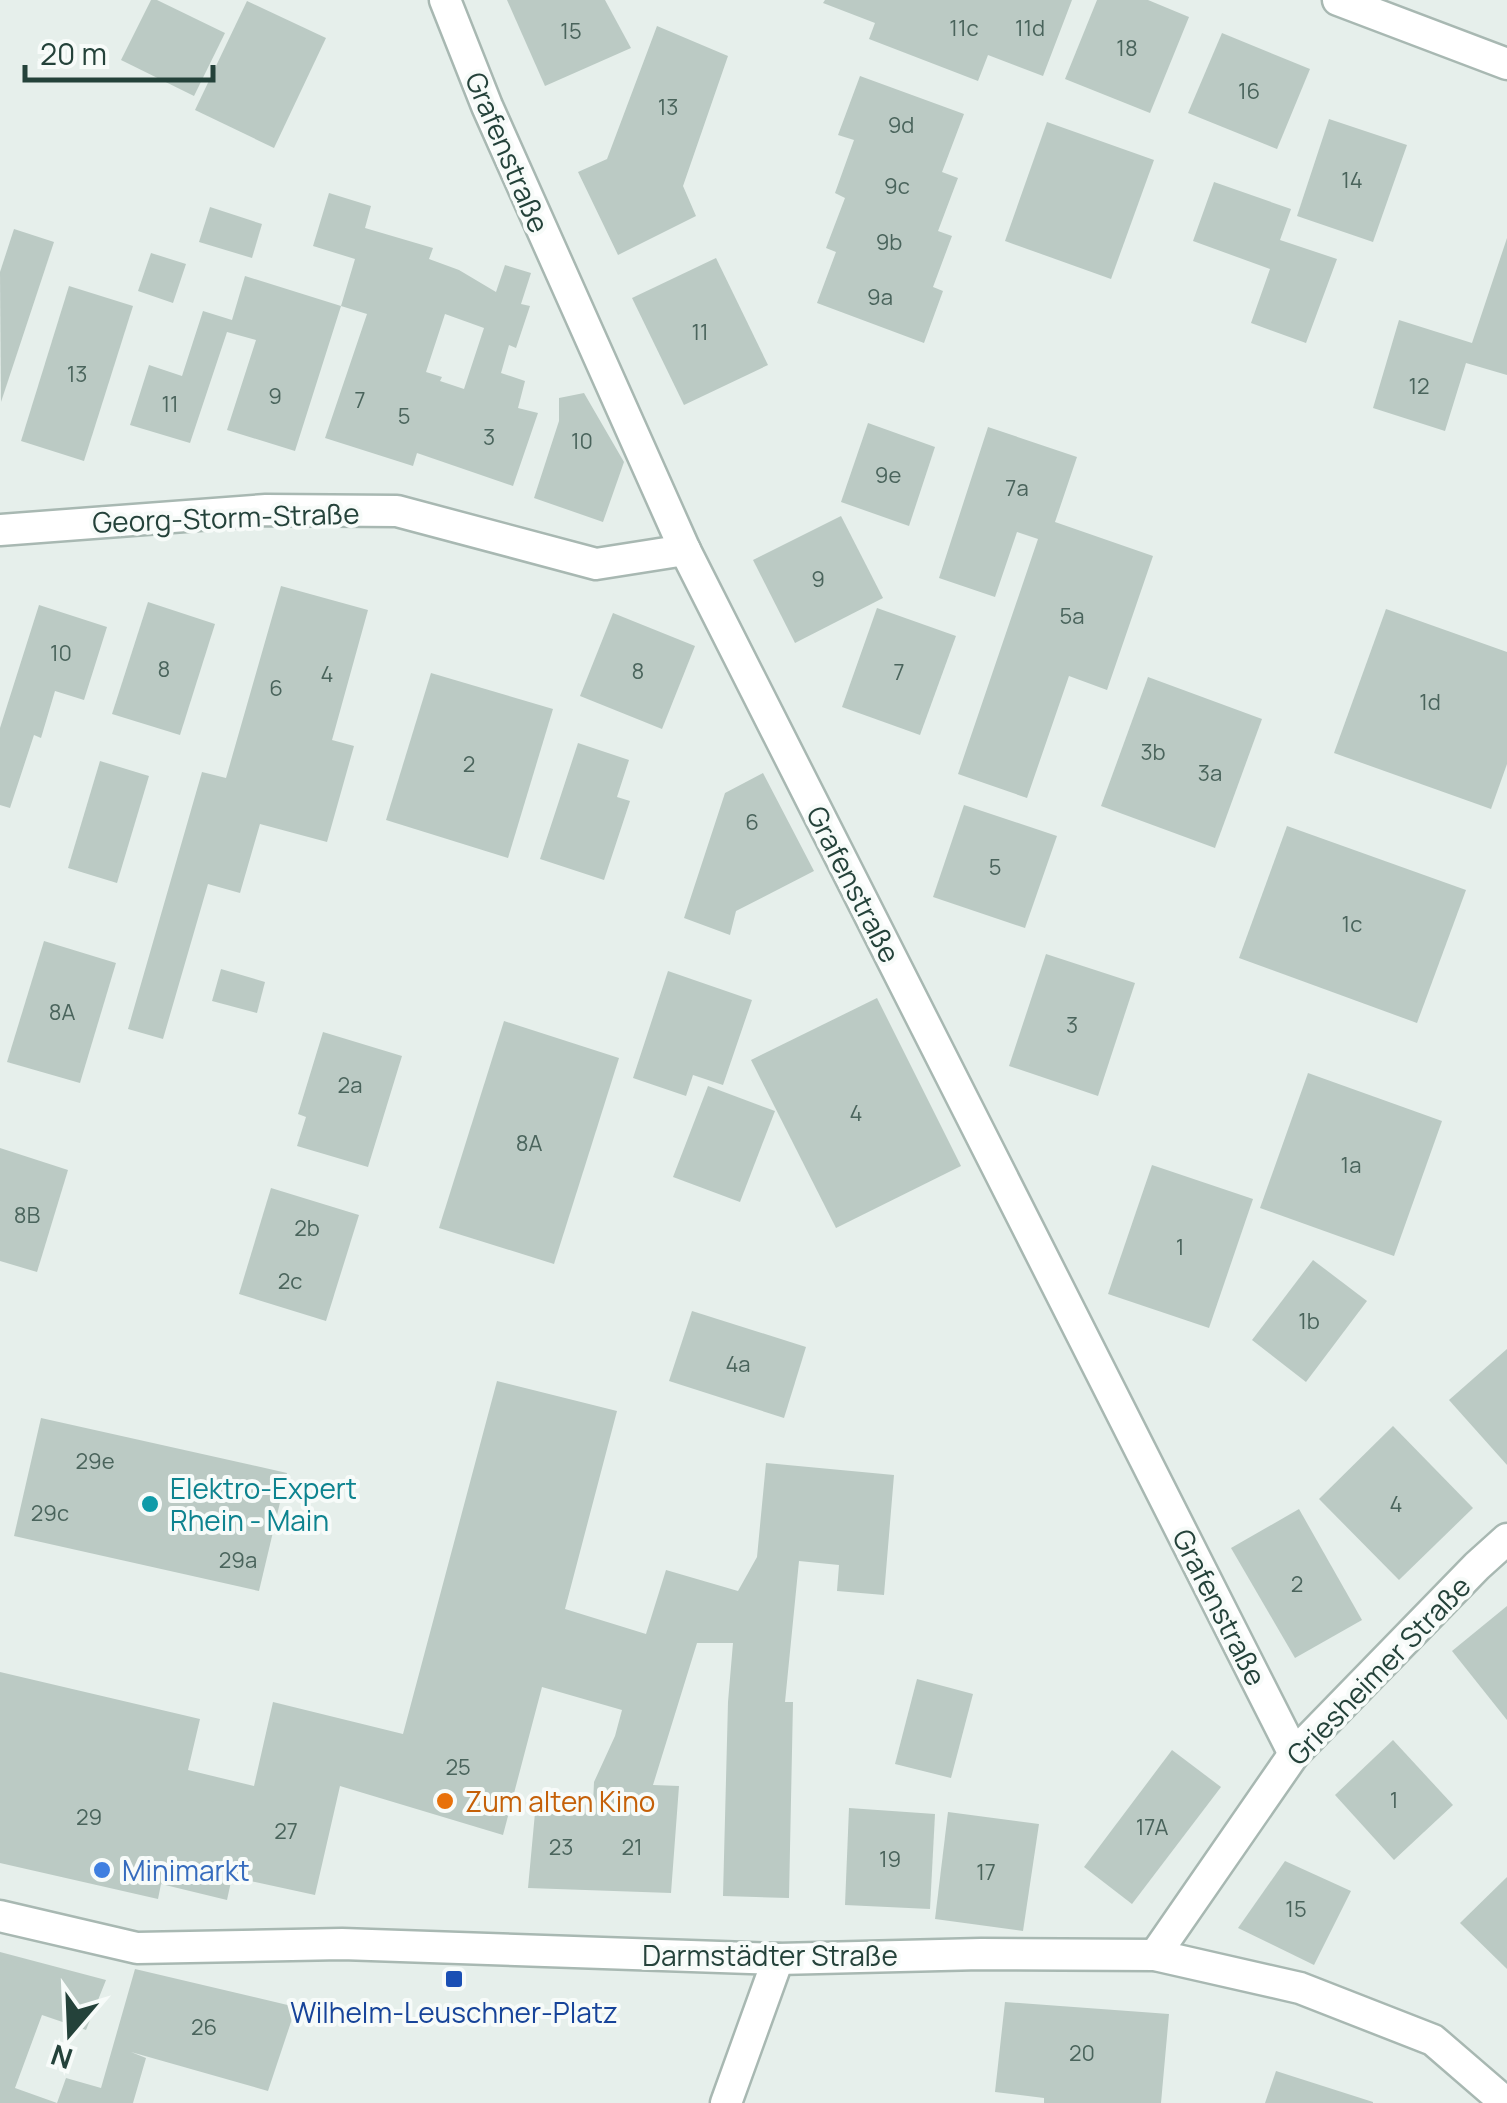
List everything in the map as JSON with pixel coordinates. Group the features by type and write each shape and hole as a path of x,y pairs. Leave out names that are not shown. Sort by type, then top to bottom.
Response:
{"street":[{"name":"Grafenstraße","path":"445,0 487,106 685,550 1294,1754"},
{"path":"1338,0 1507,64"},
{"name":"Georg-Storm-Straße","path":"0,530 266,510 397,511 596,564 685,550"},
{"name":"Griesheimer Straße","path":"1155,1954 1294,1754 1507,1539"},
{"name":"Darmstädter Straße","path":"0,1916 138,1948 342,1944 778,1959 1155,1954 1300,1988 1434,2040 1506,2103"},
{"path":"726,2103 778,1959"}],"building":[{"path":"151,0 225,33 194,96 121,60"},
{"path":"507,0 605,0 631,48 545,86"},
{"path":"1072,0 1043,76 988,55 978,81 869,39 875,23 823,3"},
{"path":"1097,0 1148,0 1189,17 1150,113 1065,79"},
{"path":"247,1 326,38 274,148 195,110"},
{"path":"657,26 728,56 683,186 696,216 618,255 578,172 607,159"},
{"path":"1222,33 1310,69 1277,149 1188,113"},
{"path":"860,76 964,114 942,172 958,178 938,231 952,236 933,287 943,291 924,343 817,303 836,252 826,248 845,198 835,193 854,140 838,135"},
{"path":"1329,119 1407,145 1373,242 1297,216"},
{"path":"1047,122 1154,160 1111,279 1005,241"},
{"path":"1214,182 1291,209 1280,240 1337,259 1306,343 1251,323 1270,269 1193,241"},
{"path":"329,193 371,206 365,228 433,248 429,259 459,270 496,292 505,265 531,273 521,304 530,306 516,348 509,345 501,373 525,381 518,408 538,413 513,486 417,453 413,466 325,438 367,314 341,306 355,259 313,246","holes":["445,314 484,328 464,389 426,372"]},
{"path":"210,207 262,224 252,258 199,242"},
{"path":"14,229 54,242 1,402 0,272"},
{"path":"1507,238 1507,375 1466,363 1445,431 1373,408 1399,320 1472,343"},
{"path":"151,253 186,264 173,303 138,291"},
{"path":"716,258 768,365 684,405 632,298"},
{"path":"245,276 341,306 295,451 227,430 256,340 227,332 190,443 130,425 149,365 182,376 203,311 232,320"},
{"path":"69,286 133,306 84,461 21,441"},
{"path":"584,393 624,462 603,522 534,498 559,421 559,398"},
{"path":"868,423 935,447 909,526 841,502"},
{"path":"988,427 1077,457 1055,522 1153,556 1107,690 1069,676 1027,798 958,774 1038,539 1017,532 995,597 939,578"},
{"path":"841,516 883,598 795,643 753,560"},
{"path":"281,586 368,610 332,740 354,746 327,842 260,824 240,893 208,884 163,1039 128,1029 202,772 226,778"},
{"path":"148,602 215,624 180,735 112,714"},
{"path":"39,605 107,627 84,700 55,691 41,738 34,735 10,808 0,805 0,728"},
{"path":"877,608 956,636 920,735 842,707"},
{"path":"1386,609 1507,652 1507,764 1491,809 1334,753"},
{"path":"613,613 695,646 662,729 580,696"},
{"path":"431,673 553,709 508,858 386,820"},
{"path":"1148,677 1262,719 1215,848 1101,806"},
{"path":"578,743 629,760 617,797 630,801 604,880 540,859"},
{"path":"100,761 149,776 117,883 68,868"},
{"path":"763,773 814,871 736,911 730,935 684,918 725,793"},
{"path":"964,805 1057,836 1025,928 933,897"},
{"path":"1287,826 1466,890 1417,1023 1239,958"},
{"path":"44,941 116,963 80,1083 7,1062"},
{"path":"1046,954 1135,983 1098,1096 1009,1066"},
{"path":"221,969 265,982 257,1013 212,1001"},
{"path":"668,971 752,1000 723,1085 693,1075 686,1096 633,1078"},
{"path":"877,998 961,1166 836,1228 751,1060"},
{"path":"504,1021 619,1058 554,1264 439,1228"},
{"path":"323,1032 402,1056 368,1167 297,1146 306,1117 298,1114"},
{"path":"1308,1073 1442,1121 1394,1256 1260,1208"},
{"path":"708,1086 775,1111 740,1202 673,1177"},
{"path":"0,1148 68,1170 37,1272 0,1261"},
{"path":"1152,1165 1253,1199 1209,1328 1108,1294"},
{"path":"271,1188 359,1215 326,1321 239,1294"},
{"path":"1313,1260 1367,1301 1306,1382 1252,1340"},
{"path":"692,1311 806,1347 784,1418 669,1381"},
{"path":"1507,1349 1507,1465 1449,1400"},
{"path":"497,1381 617,1411 565,1609 646,1634 666,1570 738,1591 757,1557 766,1463 894,1475 884,1595 837,1591 839,1565 799,1561 785,1702 793,1702 789,1898 723,1896 733,1643 697,1643 653,1785 679,1786 671,1893 528,1888 536,1802 593,1805 594,1782 622,1710 542,1687 503,1835 340,1786 315,1895 232,1877 227,1900 161,1884 158,1899 0,1863 0,1672 200,1719 188,1770 254,1786 273,1702 403,1734"},
{"name":"Elektro-Expert Rhein - Main","path":"41,1418 287,1473 259,1591 14,1536"},
{"path":"1393,1426 1473,1508 1399,1580 1319,1499"},
{"path":"1299,1509 1362,1620 1295,1658 1231,1548"},
{"path":"1507,1606 1507,1720 1452,1651"},
{"path":"917,1679 973,1694 951,1778 895,1764"},
{"path":"1393,1740 1453,1805 1394,1860 1335,1795"},
{"path":"1172,1750 1221,1787 1132,1904 1084,1867"},
{"path":"849,1808 935,1814 930,1909 845,1905"},
{"path":"948,1812 1039,1824 1023,1931 935,1919"},
{"path":"1285,1861 1351,1891 1314,1965 1238,1928"},
{"path":"1507,1877 1507,1969 1460,1923"},
{"path":"0,1952 106,1980 86,2030 42,2015 15,2088 57,2103 0,2103"},
{"path":"135,1969 296,2007 268,2091 131,2052 146,2058 133,2103 57,2103 66,2078 101,2088"},
{"path":"1005,2002 1169,2014 1161,2103 1044,2103 1044,2098 995,2092"},
{"path":"1276,2071 1373,2102 1373,2103 1265,2103"}],"place":[{"name":"Elektro-Expert Rhein - Main","path":"150,1504"},
{"name":"Zum alten Kino","path":"445,1801"},
{"name":"Minimarkt","path":"102,1870"},
{"name":"Wilhelm-Leuschner-Platz","path":"454,1979"}]}
